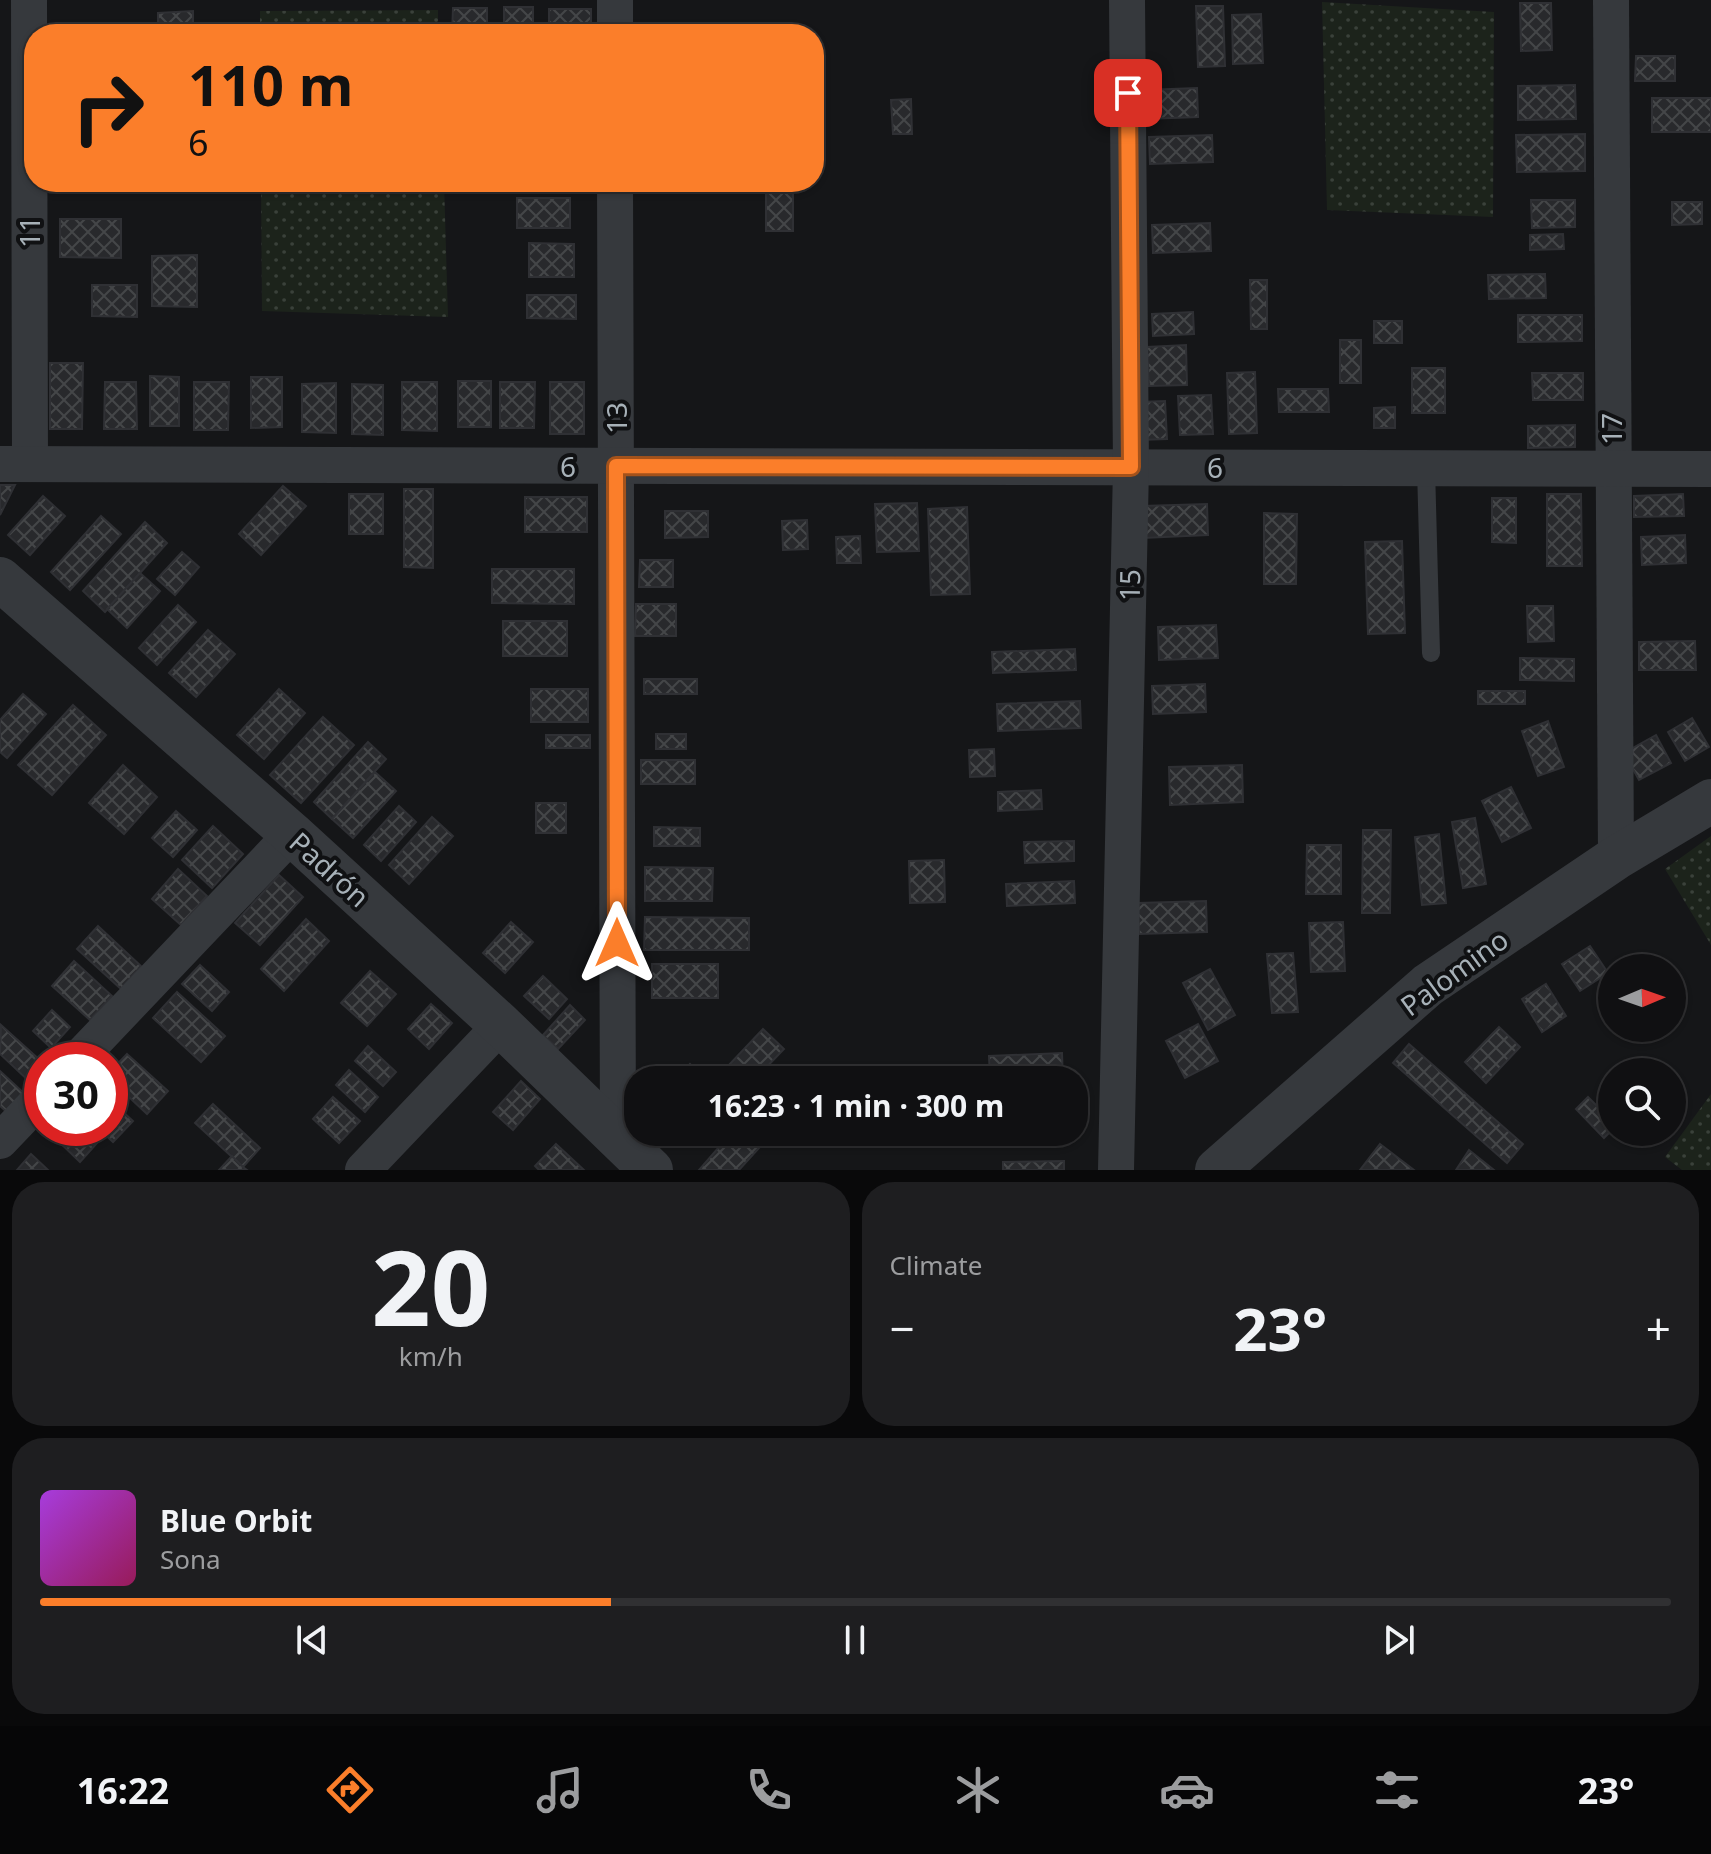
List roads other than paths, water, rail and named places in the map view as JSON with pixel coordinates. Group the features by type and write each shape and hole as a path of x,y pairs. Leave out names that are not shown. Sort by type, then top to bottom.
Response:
{"street":[{"name":"11","path":"28,24 29,0"},
{"path":"615,0 615,24"},
{"name":"15","path":"1116,1170 1131,467 1127,0"},
{"name":"17","path":"1611,0 1611,468 1616,858"},
{"name":"11","path":"15,464 24,166"},
{"name":"13","path":"615,192 616,466 639,1160"},
{"name":"6","path":"15,464 1711,469"},
{"name":"Padrón","path":"0,579 292,834 501,1025 639,1160"},
{"name":"Palomino","path":"1217,1170 1428,985 1616,858 1711,801"},
{"path":"94,1042 292,834"},
{"path":"363,1170 501,1025"},
{"path":"0,1141 24,1116"}],"lane":[{"path":"1426,468 1431,653"}]}
